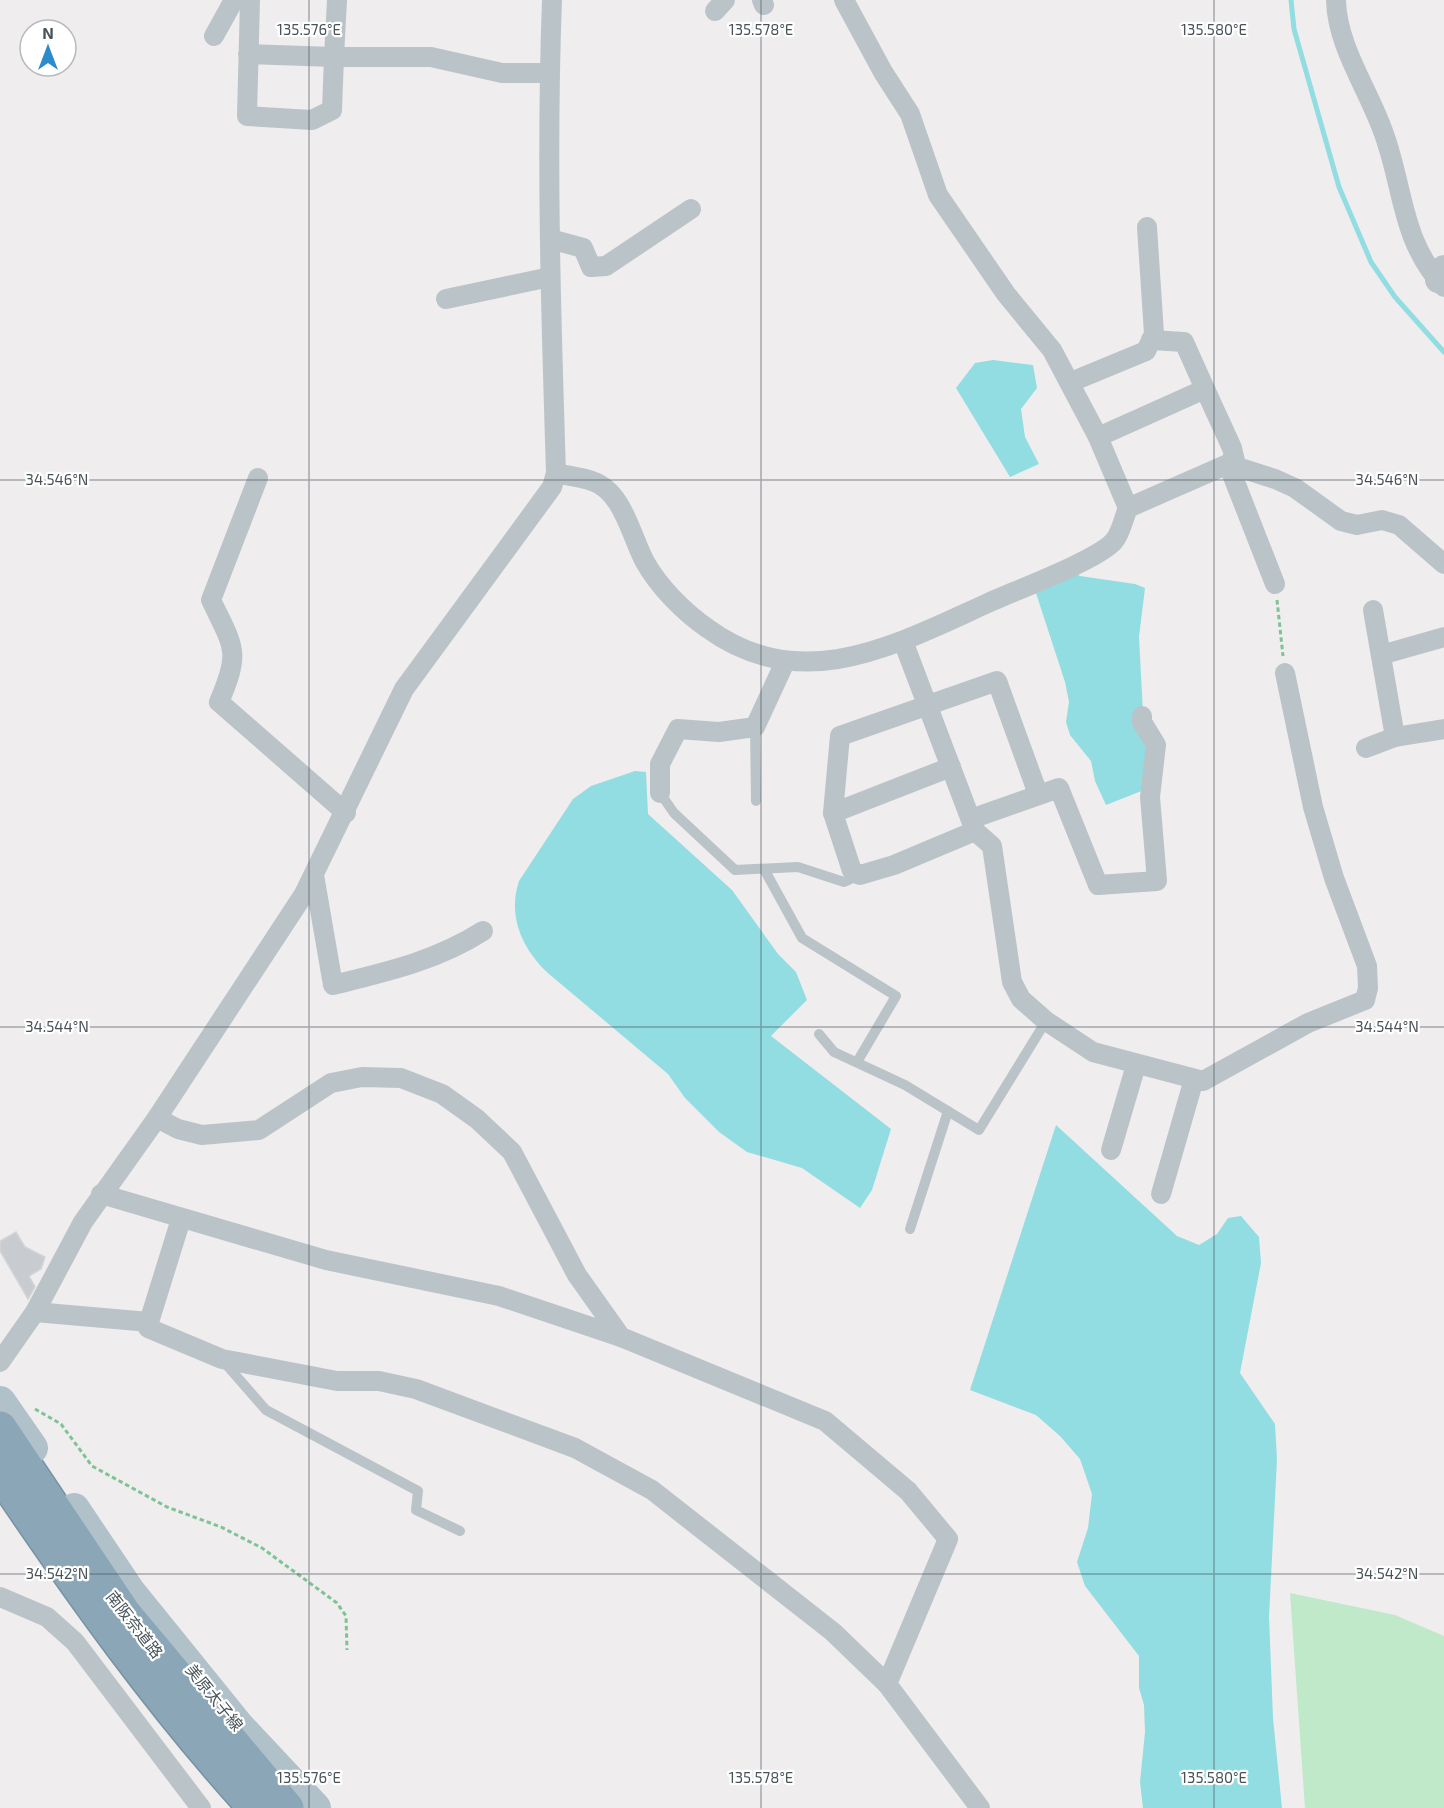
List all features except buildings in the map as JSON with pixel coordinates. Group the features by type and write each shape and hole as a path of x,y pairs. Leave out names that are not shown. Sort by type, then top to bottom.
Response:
{"highway":[{"name":"南阪奈道路","path":"1,1412 124,1613 266,1806"},
{"name":"南阪奈道路","path":"0,1473 111,1634 205,1754 266,1806"}],"main road":[{"name":"美原太子線","path":"1,1412 129,1590 239,1727 315,1808"},
{"path":"0,1501 124,1671 193,1754 266,1806"}],"street":[{"path":"214,36 234,0"},
{"path":"250,0 247,116 312,120 333,110 337,0"},
{"path":"0,1362 35,1312 82,1221 157,1118 314,875 346,813 404,689 552,487 556,473 550,277 549,73 552,0"},
{"path":"844,0 910,114 938,195 1006,294 1052,350 1071,382 1098,437 1128,508"},
{"path":"1336,0 1336,15 1345,43 1384,134 1410,234 1423,261 1442,278"},
{"path":"248,54 431,57 502,73 549,73"},
{"path":"550,239 583,248 591,267 606,266 691,209"},
{"path":"1071,382 1146,351 1154,334 1146,227"},
{"path":"446,299 550,277"},
{"path":"1151,340 1184,342 1232,448 1232,464 1275,584"},
{"path":"1098,437 1205,389"},
{"path":"556,473 594,481 613,494 646,563 661,584 694,619 729,645 785,662 832,662 903,642 1083,560 1114,541 1128,508 1232,464 1295,488 1341,521 1357,525 1382,520 1399,525 1444,564"},
{"path":"258,478 211,600 229,636 234,654 232,671 219,702 346,813"},
{"path":"1373,610 1395,737"},
{"path":"1381,655 1444,637"},
{"path":"903,642 973,825 992,846 1012,981 1021,999 1046,1021 1093,1052 1203,1081 1308,1023 1365,1000 1368,988 1367,966 1334,878 1312,807 1285,673"},
{"path":"660,794 660,764 678,729 719,732 755,727 785,662"},
{"path":"1038,794 997,681 840,736 834,813 852,871 860,875 894,865 1038,794 1059,788 1098,885 1157,881 1150,797 1156,745 1142,722 1142,716"},
{"path":"1366,748 1395,737 1444,729"},
{"path":"834,813 951,768"},
{"path":"314,875 333,985 410,967 457,947 483,931"},
{"path":"1111,1150 1136,1065"},
{"path":"157,1118 178,1129 202,1135 259,1130 331,1083 362,1077 401,1078 442,1094 477,1119 512,1152 577,1275 621,1337"},
{"path":"1161,1194 1194,1078"},
{"path":"101,1194 326,1260 499,1296 621,1337 825,1420 908,1491 948,1539 887,1684"},
{"path":"181,1219 148,1328 222,1359 337,1381 379,1381 416,1389 575,1448 652,1490 832,1632 887,1684 980,1808"},
{"path":"35,1312 149,1322"},
{"path":"0,1597 47,1617 75,1642 201,1808"}],"lane":[{"path":"755,727 756,801"},
{"path":"660,794 674,813 735,870 798,867 844,882 860,875"},
{"path":"765,869 802,938 896,996 856,1062"},
{"path":"819,1034 834,1052 905,1085 979,1130 1046,1021"},
{"path":"910,1229 948,1111"},
{"path":"222,1359 266,1410 418,1491 416,1510 460,1531"}],"path":[{"path":"1275,584 1285,673"},
{"path":"1,1412 34,1409 61,1424 92,1466 167,1507 220,1527 262,1548 337,1603 346,1616 347,1650"}],"green space":[{"path":"1290,1593 1395,1615 1444,1636 1444,1808 1305,1808"}],"water":[{"path":"993,360 1033,365 1037,388 1021,409 1025,437 1039,464 1010,477 956,388 975,363"},
{"path":"1076,573 1080,576 1135,584 1145,588 1139,637 1143,713 1150,745 1144,790 1106,805 1095,781 1091,761 1070,735 1066,722 1069,702 1065,682 1035,590"},
{"path":"635,771 646,772 648,814 732,890 778,954 796,972 807,1000 771,1036 891,1129 872,1190 860,1208 802,1168 747,1152 719,1132 685,1098 668,1074 549,974 525,944 516,920 516,894 519,881 573,799 591,786"},
{"path":"1056,1125 1177,1236 1199,1245 1217,1234 1228,1218 1241,1216 1259,1237 1261,1263 1240,1373 1275,1424 1277,1459 1269,1617 1273,1718 1282,1808 1143,1808 1140,1782 1145,1732 1144,1705 1139,1688 1139,1656 1085,1586 1077,1562 1088,1528 1092,1494 1080,1459 1060,1436 1036,1415 970,1390"}],"waterway":[{"path":"1291,0 1294,29 1339,187 1371,262 1395,297 1444,352"}]}
